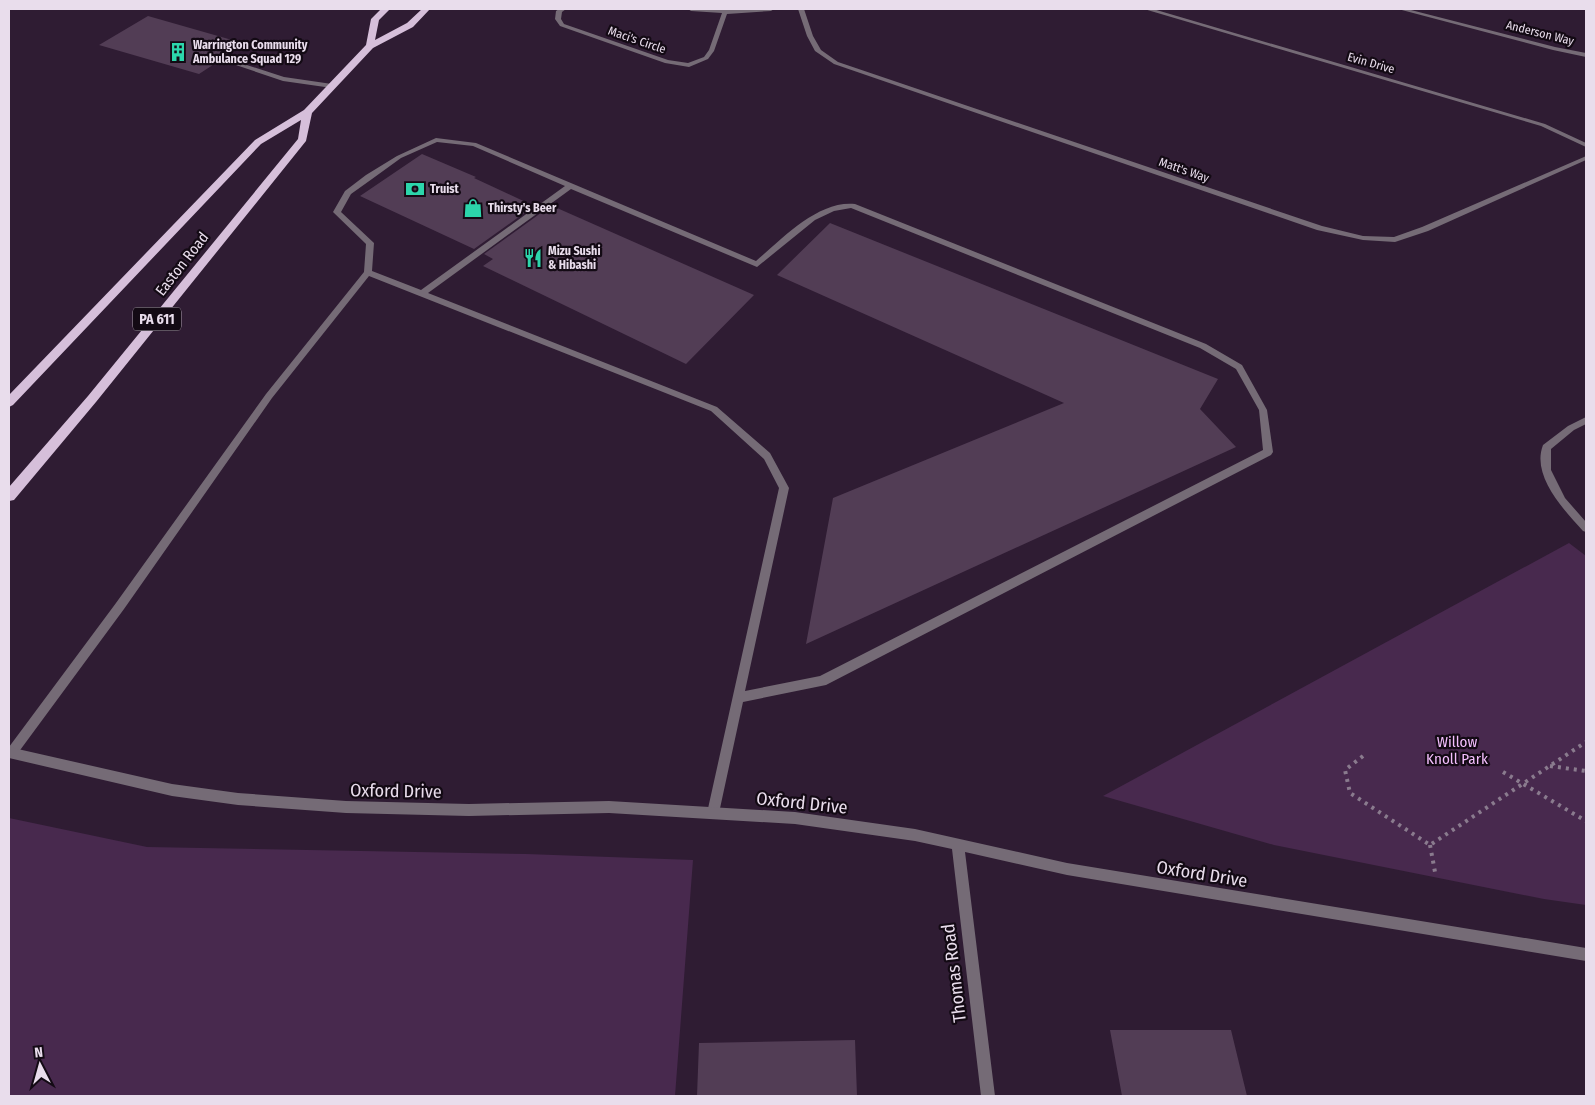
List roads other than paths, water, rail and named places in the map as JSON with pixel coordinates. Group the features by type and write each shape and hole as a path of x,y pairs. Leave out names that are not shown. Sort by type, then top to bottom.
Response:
{"highway":[{"path":"370,46 375,20 386,9"},
{"name":"Easton Road","path":"9,402 258,142 307,112 370,46 410,25 426,9"},
{"name":"Easton Road","path":"9,496 92,399 303,139 307,112"}],"street":[{"name":"Maci's Circle","path":"562,9 559,11 558,19 562,25 667,62 690,65 706,58 712,50 725,12"},
{"path":"691,9 725,12 771,9"},
{"name":"Matt's Way","path":"801,9 810,36 818,51 836,63 1320,228 1363,238 1395,240 1425,229 1586,158"},
{"name":"Evin Drive","path":"1147,9 1543,125 1586,145"},
{"name":"Anderson Way","path":"1401,9 1586,55"},
{"path":"223,59 283,79 332,86"},
{"path":"10,752 120,606 269,396 368,272 370,243 338,212 348,193 399,157 436,140 474,144 758,264 812,218 832,209 852,206 1203,346 1239,367 1263,410 1268,452 822,681 738,698"},
{"path":"422,293 570,186"},
{"path":"368,272 714,409 767,456 784,488 713,813"},
{"path":"1586,420 1571,428 1546,448 1546,470 1561,501 1586,528"},
{"name":"Oxford Drive","path":"10,752 172,790 238,799 346,807 469,810 609,807 795,818 915,835 1067,869 1586,954"},
{"name":"Thomas Road","path":"958,845 988,1096"}],"place":[{"name":"Warrington Community Ambulance Squad 129","path":"178,52"},
{"name":"Truist","path":"415,189"},
{"name":"Thirsty's Beer","path":"473,208"},
{"name":"Mizu Sushi & Hibashi","path":"533,258"}],"park label":[{"name":"Willow Knoll Park","path":"1457,750"}]}
